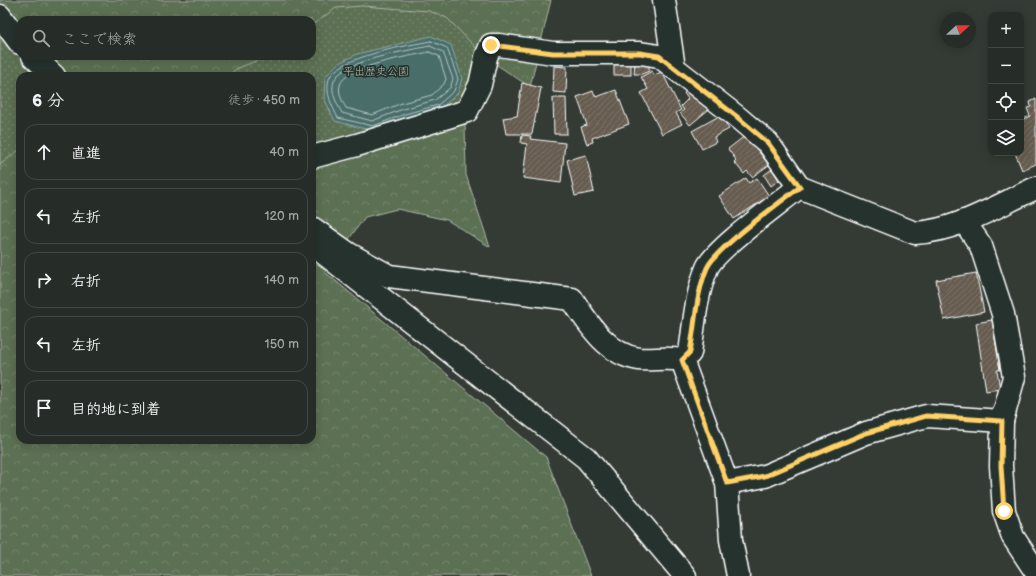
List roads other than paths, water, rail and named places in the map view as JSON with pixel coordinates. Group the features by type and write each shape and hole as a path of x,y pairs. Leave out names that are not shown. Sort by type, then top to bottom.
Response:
{"street":[{"path":"664,0 674,68"},
{"path":"0,16 16,38"},
{"path":"316,156 357,145 467,111 480,85 486,57 491,45 553,53 640,53 659,56 768,143 800,187 915,233 932,232 964,221 1036,188"},
{"path":"37,60 50,72"},
{"path":"682,360 690,352 700,290 708,266 720,251 800,187"},
{"path":"964,221 981,246 1003,314 1014,377 1002,421 1001,466 1004,511 1013,537 1036,572"},
{"path":"316,231 349,254 388,276 572,299 598,335 614,350 629,357 640,359 671,358 682,360"},
{"path":"316,247 586,458 685,576"},
{"path":"682,360 727,483 731,540 738,576"},
{"path":"727,483 765,476 866,433 926,416 1002,421"}],"water":[{"path":"431,36 451,45 462,78 458,93 440,109 406,117 373,131 335,121 324,98 325,77 337,64 357,54"}],"park label":[{"name":"平出歴史公園","path":"376,71"}]}
